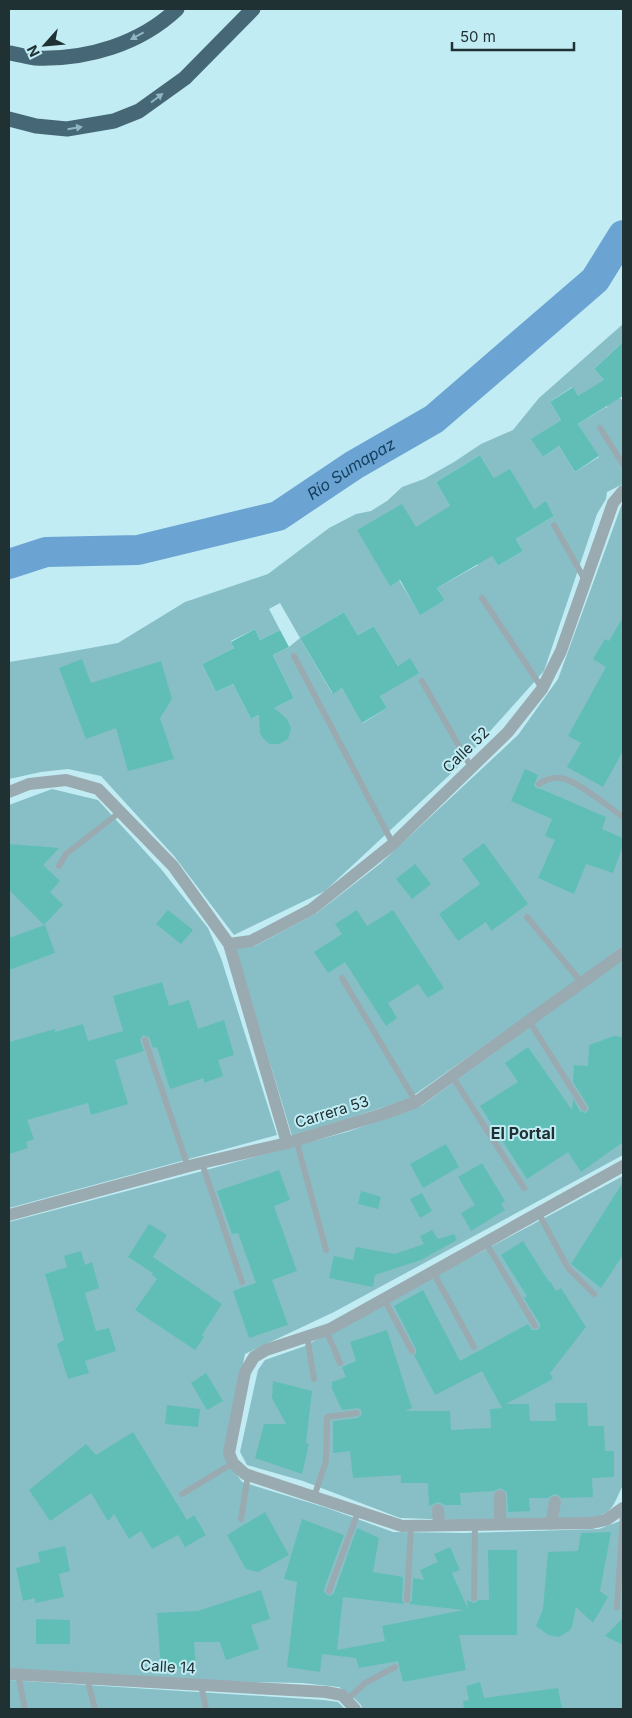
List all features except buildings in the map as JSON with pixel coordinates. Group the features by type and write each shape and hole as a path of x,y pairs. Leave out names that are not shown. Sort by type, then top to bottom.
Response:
{"highway":[{"path":"164,22 174,9"},
{"path":"9,53 33,58 66,57 95,52 127,42 164,22 178,9"},
{"path":"9,118 36,126 67,129 114,121 139,111 184,78 253,9"}],"street":[{"name":"Calle 52","path":"229,944 251,941 312,909 393,844 508,732 542,689 561,651 613,503 623,491"},
{"path":"9,792 29,784 66,780 98,789 173,866 229,944 292,1141"},
{"name":"Carrera 53","path":"9,1215 292,1141 383,1114 416,1102 623,953"},
{"path":"623,1166 326,1330 266,1350 254,1357 245,1372 229,1453 233,1462 245,1474 402,1526 592,1523 606,1520 623,1508"},
{"path":"500,1496 500,1524"},
{"path":"551,1524 554,1502"},
{"path":"438,1510 440,1526"},
{"name":"Calle 14","path":"13,1674 326,1692 342,1695 351,1705"}],"lane":[{"path":"600,428 623,464"},
{"path":"554,525 586,581"},
{"path":"482,598 542,689"},
{"path":"294,656 393,844"},
{"path":"422,681 472,767"},
{"path":"539,784 547,778 562,778 585,790 623,817"},
{"path":"58,866 66,854 120,812"},
{"path":"527,917 582,983"},
{"path":"342,978 416,1102"},
{"path":"529,1021 584,1108"},
{"path":"145,1040 188,1167"},
{"path":"452,1076 524,1188"},
{"path":"292,1141 326,1250"},
{"path":"202,1163 242,1282"},
{"path":"538,1214 568,1268 594,1294"},
{"path":"486,1243 535,1326"},
{"path":"433,1272 474,1347"},
{"path":"384,1299 412,1351"},
{"path":"326,1330 340,1363"},
{"path":"308,1336 314,1379"},
{"path":"314,1497 326,1461 327,1417 357,1412"},
{"path":"182,1494 233,1462"},
{"path":"241,1519 248,1475"},
{"path":"329,1591 358,1512"},
{"path":"616,1607 623,1515"},
{"path":"474,1598 475,1525"},
{"path":"407,1600 411,1526"},
{"path":"351,1705 365,1683 395,1667"},
{"path":"13,1674 24,1709"},
{"path":"87,1678 95,1709"},
{"path":"201,1685 206,1709"}],"shaded area":[{"path":"623,324 623,342 594,369 623,401 623,484 607,492 606,499 597,514 544,671 457,768 325,891 234,935 174,856 101,776 68,769 41,772 9,779 9,662 118,643 185,602 268,574 329,528 356,514 371,511 387,501 402,487 424,479 481,444 513,430 539,398","holes":["572,387 578,396 607,406 607,408 578,424 599,457 575,472 559,446 543,457 532,439 561,420 550,402","480,455 494,478 534,509 546,502 554,516 516,539 523,551 498,566 478,531 468,536 436,482","432,518 468,550 478,565 437,588 445,600 420,614 399,580","280,603 300,638 289,647 273,655 294,698 251,719 233,684 216,692 202,664 234,648 231,641 255,629 260,640 280,630 269,609","344,612 358,635 374,626 398,666 410,659 380,696 387,708 363,723 342,688 332,693 300,638"]},
{"path":"623,501 623,946 407,1100 292,1136 235,947 255,946 317,913 381,863 518,735 558,679"},
{"path":"52,789 98,800 161,869 208,928 221,958 277,1135 9,1208 9,805"},
{"path":"623,959 623,1155 334,1312 245,1354 224,1455 242,1482 327,1508 393,1532 465,1533 599,1529 623,1520 623,1709 362,1709 361,1705 352,1696 339,1687 302,1683 209,1681 9,1669 9,1222 347,1132 421,1106"},
{"path":"623,1176 623,1485 608,1512 589,1518 460,1520 400,1518 303,1481 247,1465 240,1452 258,1370 265,1360 305,1346"},
{"path":"9,1680 324,1700 338,1702 345,1709 9,1709"}],"waterway":[{"name":"Río Sumapaz","path":"9,564 46,552 138,550 278,516 354,465 434,419 595,280 623,235"}],"district":[{"name":"El Portal","path":"523,1133"}]}
